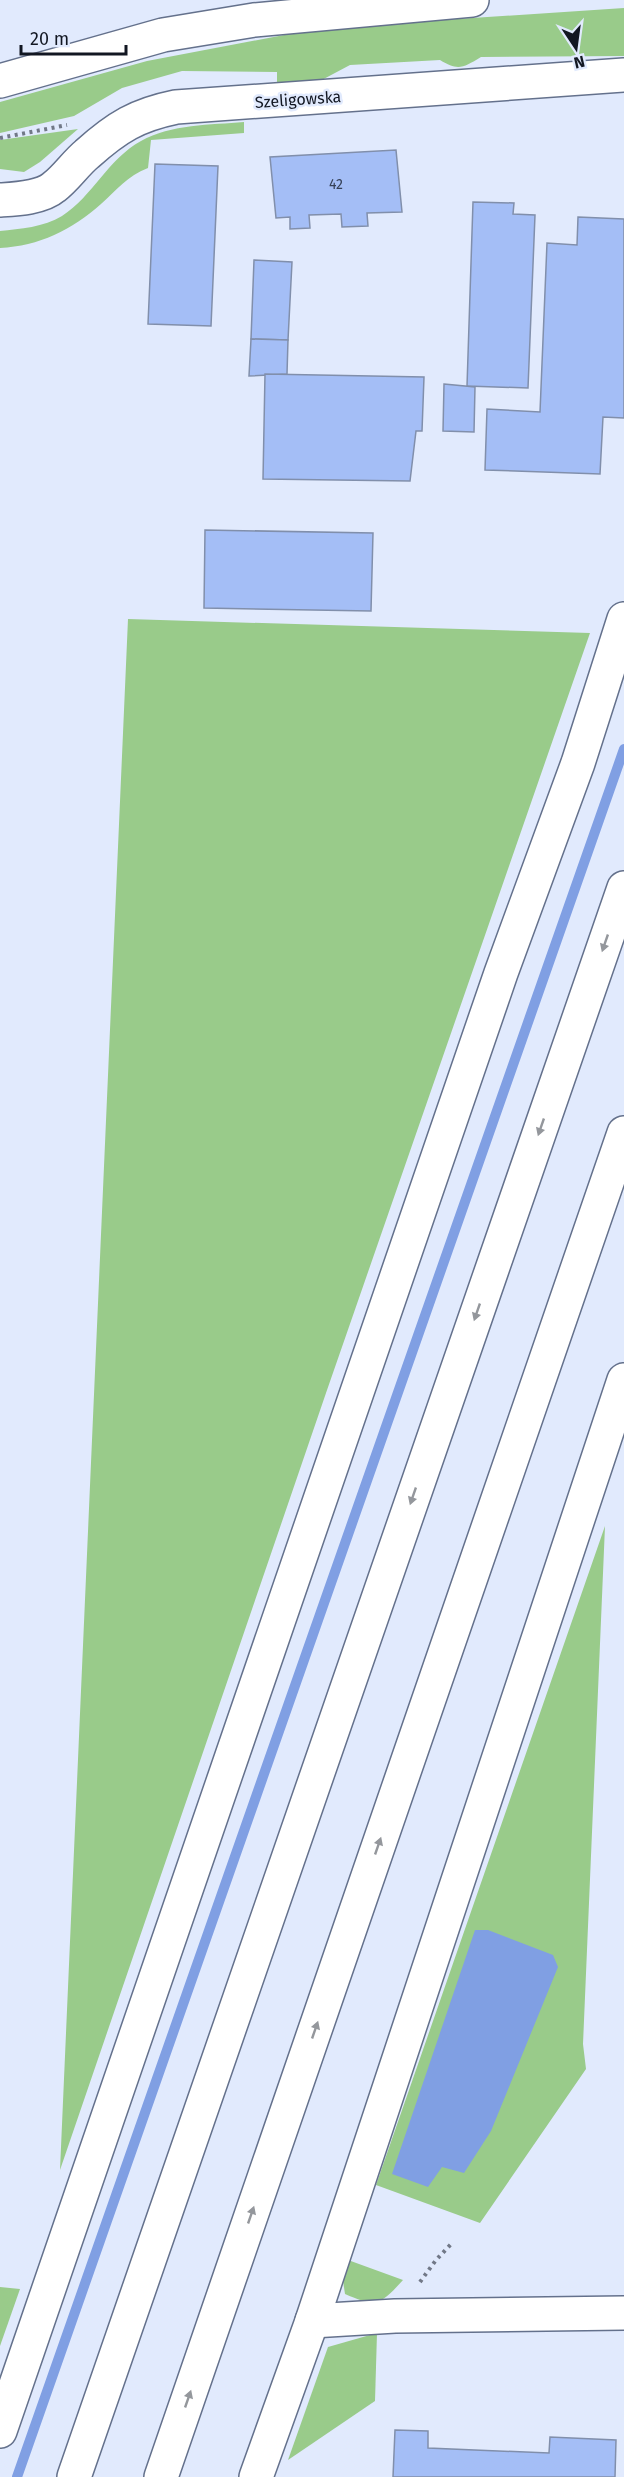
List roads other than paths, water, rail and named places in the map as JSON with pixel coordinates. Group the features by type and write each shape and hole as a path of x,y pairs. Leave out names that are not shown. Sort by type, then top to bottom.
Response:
{"main road":[{"path":"0,81 163,35 254,20 472,0"},
{"name":"Szeligowska","path":"0,200 36,195 53,188 87,154 128,122 152,112 177,107 624,75"},
{"path":"0,2431 497,984 578,763 624,619"},
{"path":"74,2477 624,888"},
{"path":"161,2477 624,1133"},
{"path":"255,2477 312,2321 624,1380"},
{"path":"312,2321 395,2316 624,2313"}],"water":[{"path":"475,1930 488,1930 553,1955 558,1967 491,2131 464,2173 442,2167 428,2187 392,2174"}],"waterway":[{"path":"17,2477 624,749"}]}
